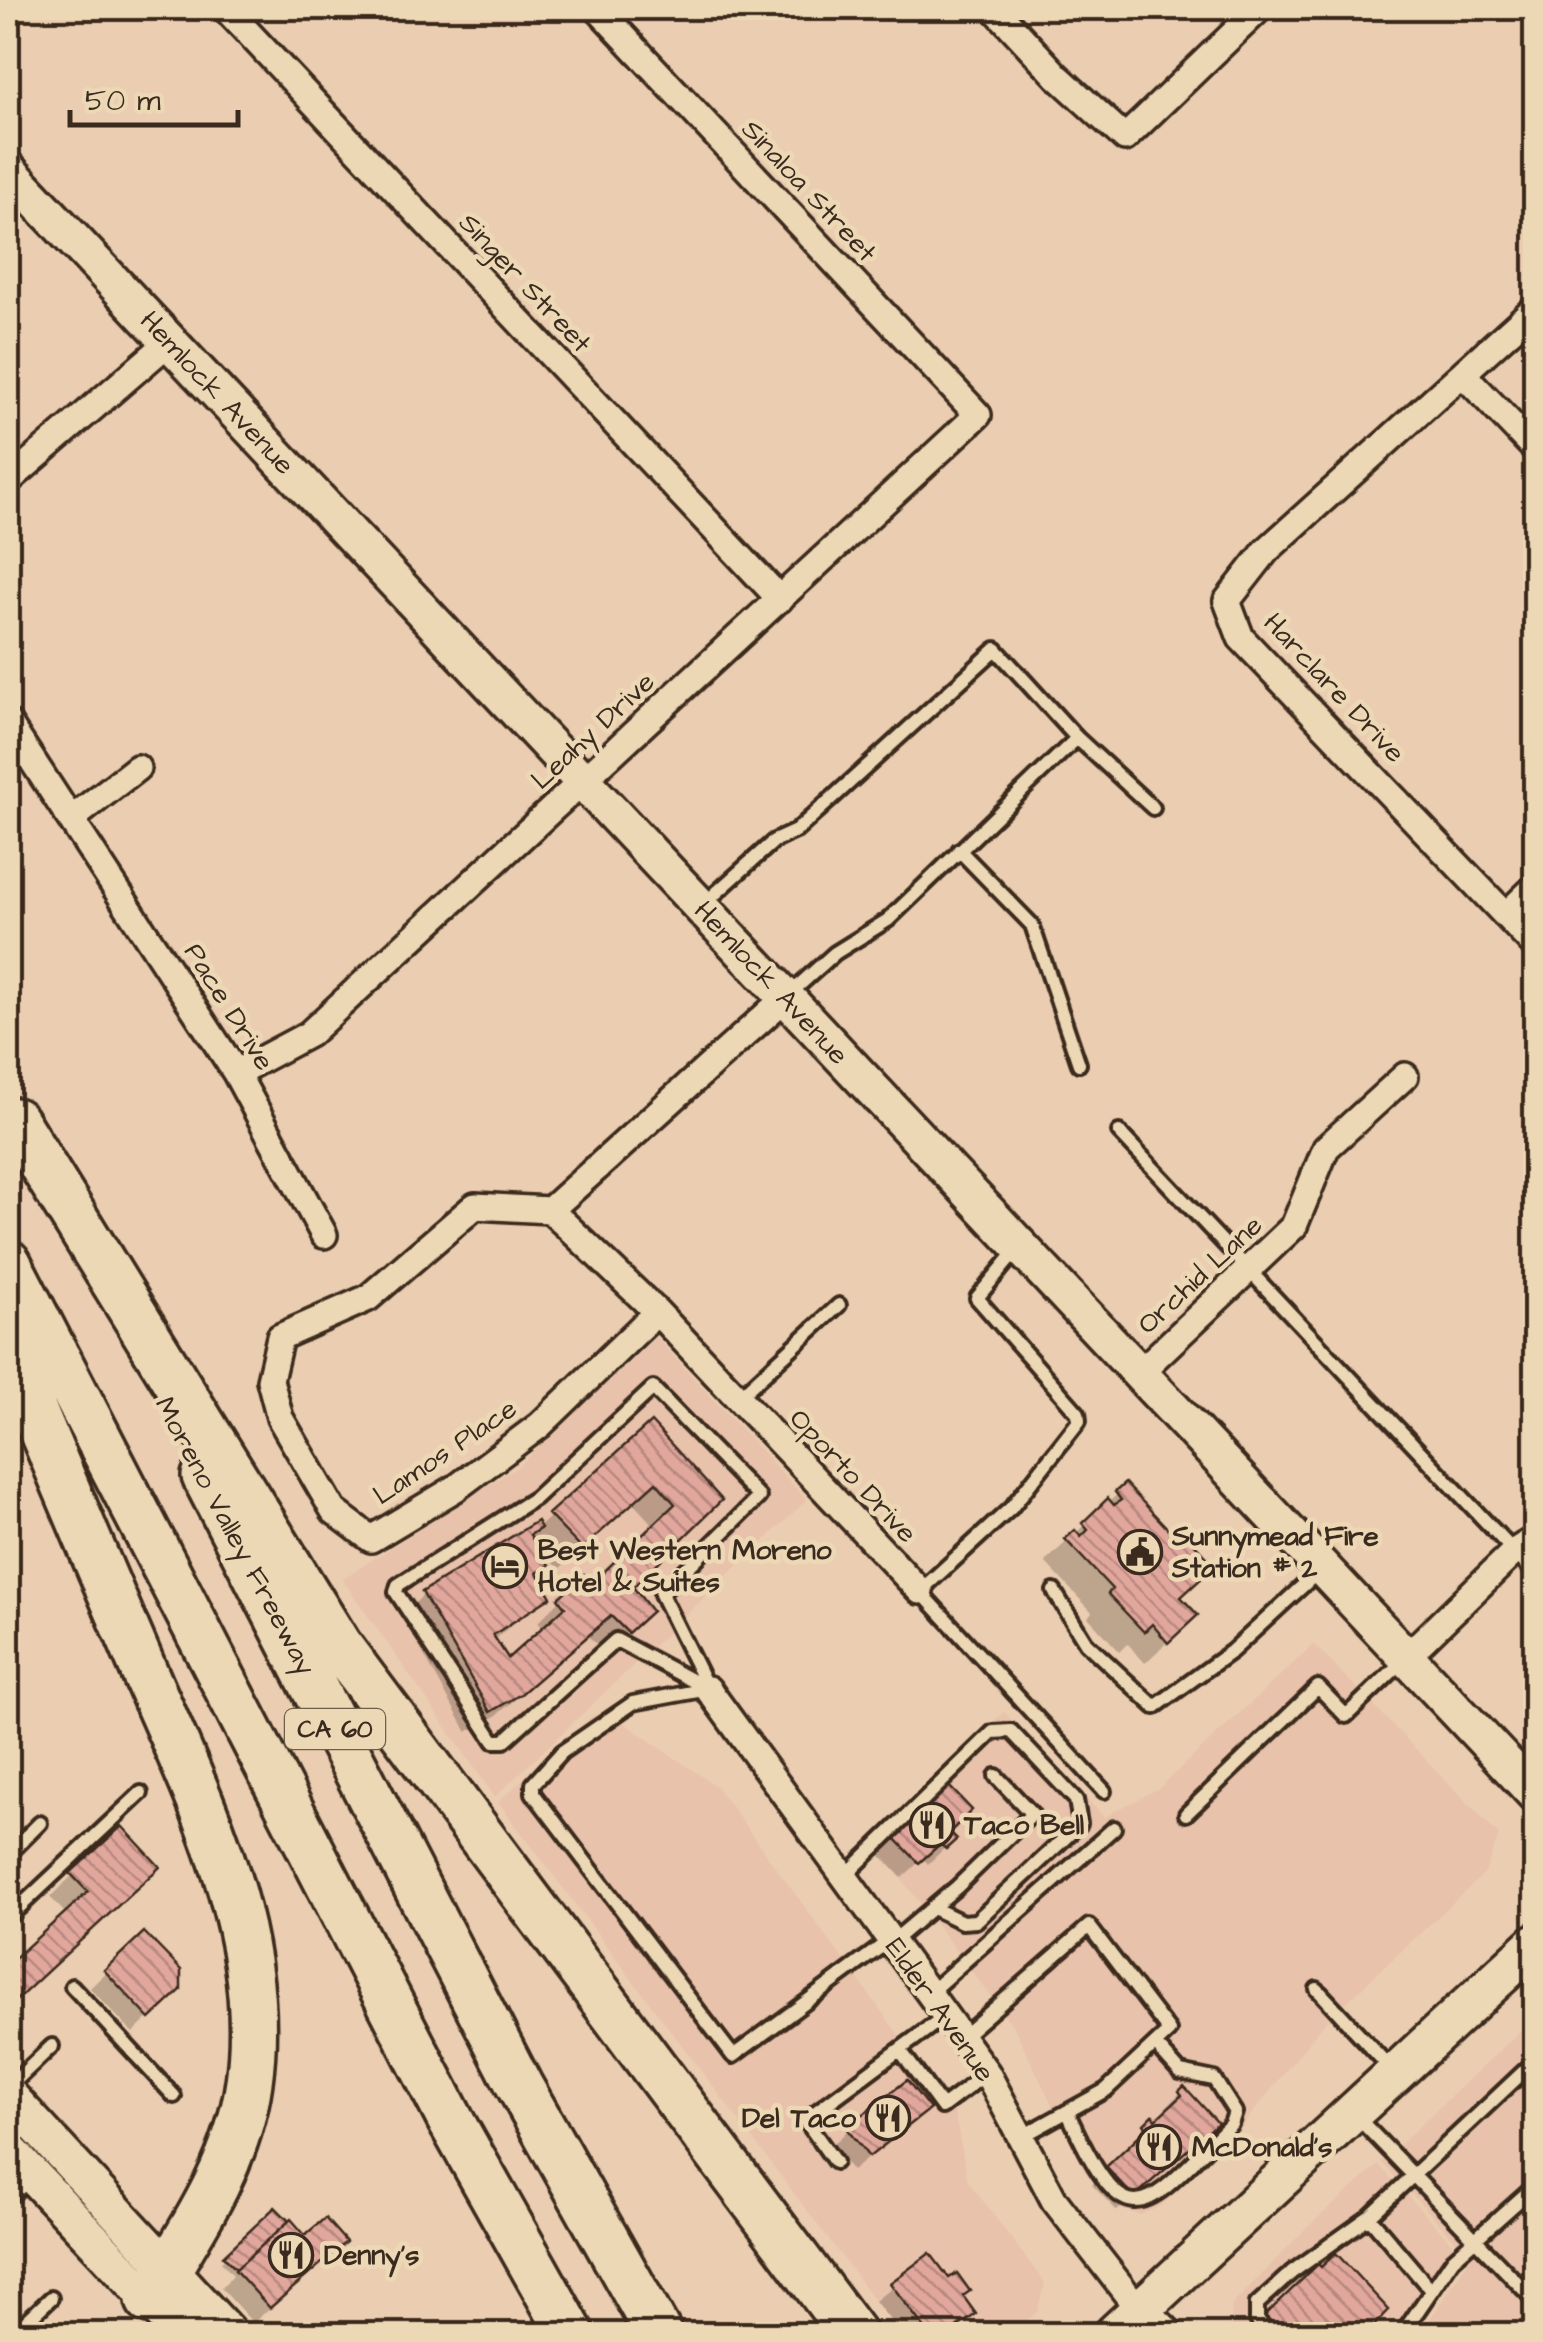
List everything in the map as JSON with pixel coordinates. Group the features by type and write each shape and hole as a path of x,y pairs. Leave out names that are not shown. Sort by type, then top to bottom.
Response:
{"highway":[{"name":"Moreno Valley Freeway","path":"11,1115 210,1486 519,2085 659,2334"},
{"path":"11,1115 338,1644 853,2334"},
{"name":"CA 60","path":"8,1264 442,2104 571,2334"},
{"path":"8,1350 223,1857 252,1975 250,2080 243,2113 218,2184 159,2285"}],"main road":[{"path":"1140,2327 1354,2113 1536,1943"}],"street":[{"name":"Singer Street","path":"225,8 780,600"},
{"name":"Sinaloa Street","path":"597,8 978,416"},
{"path":"994,8 1056,76 1125,138 1260,8"},
{"name":"Hemlock Avenue","path":"8,170 584,780 1136,1374 1536,1795"},
{"name":"Harclare Drive","path":"1536,306 1266,552 1227,601 1241,638 1536,947"},
{"path":"8,481 169,342"},
{"path":"1463,374 1536,450"},
{"name":"Leahy Drive","path":"236,1073 309,1034 978,416"},
{"name":"Pace Drive","path":"8,723 236,1073 324,1234"},
{"path":"72,818 137,768"},
{"path":"1506,914 1536,886"},
{"path":"550,1210 785,998"},
{"name":"Orchid Lane","path":"1136,1374 1294,1226 1326,1148 1405,1076"},
{"name":"Lamos Place","path":"550,1210 475,1206 368,1298 280,1338 270,1380 280,1418 334,1511 371,1538 456,1488 540,1425 657,1312"},
{"name":"Oporto Drive","path":"550,1210 657,1312 920,1592"},
{"path":"1406,1657 1525,1545"},
{"name":"Elder Avenue","path":"708,1689 986,2073 1054,2200 1140,2327"},
{"path":"8,2092 159,2285 182,2334"},
{"path":"8,2150 20,2187 229,2334"}],"lane":[{"path":"700,908 774,841 796,830 996,648 1078,738 1152,808"},
{"path":"785,998 835,953 888,920 1078,738"},
{"path":"960,850 1032,926 1079,1064"},
{"path":"1119,1132 1249,1272 1525,1545 1536,1575"},
{"path":"920,1592 1011,1508 1079,1422 1078,1413 976,1298 1018,1248"},
{"path":"739,1397 839,1305"},
{"path":"653,1388 658,1388 759,1497 661,1594 708,1689 616,1640 504,1741 494,1741 396,1592 398,1586 535,1498 653,1388"},
{"path":"1054,1591 1086,1643 1155,1706 1232,1650 1322,1568"},
{"name":"Oporto Drive","path":"920,1592 1104,1791"},
{"path":"1186,1814 1318,1687 1346,1716 1406,1657"},
{"path":"708,1689 633,1702 562,1752 533,1784 532,1793 733,2056 932,1908 1032,1814 996,1776"},
{"path":"844,1877 992,1732 1010,1731 1076,1800 1080,1824 976,1921 962,1922 932,1908"},
{"path":"8,1918 140,1793"},
{"path":"8,1854 40,1822"},
{"path":"929,1993 1114,1828"},
{"path":"962,2038 1088,1926 1170,2031 1106,2090 1021,2137"},
{"path":"72,1986 174,2096"},
{"path":"1318,1990 1395,2074"},
{"path":"835,2162 805,2120 945,2016"},
{"path":"1068,2113 1091,2164 1120,2198 1137,2203 1156,2197 1231,2124 1235,2112 1214,2078 1180,2072 1155,2044"},
{"path":"8,2092 52,2046"},
{"path":"900,2050 942,2106 986,2073"},
{"path":"1271,2334 1257,2320 1257,2304 1292,2272 1369,2216 1536,2060"},
{"path":"1354,2113 1536,2302"},
{"path":"1402,2334 1453,2259 1536,2185"},
{"path":"1369,2216 1430,2290"},
{"path":"12,2334 51,2298"}],"shaded area":[{"path":"656,1337 807,1500 495,1797 342,1579 517,1467"},
{"path":"1314,1644 1499,1835 1485,1873 1324,2023 1244,2124 1161,2206 1140,2215 1117,2208 1085,2172 1015,2029 870,1837 1004,1712 1104,1817 1159,1788"},
{"path":"593,1715 624,1723 716,1786 954,2110 968,2181 1045,2283 1037,2312 1012,2334 900,2334 498,1802"},
{"path":"1535,2017 1535,2334 1420,2334 1471,2257 1381,2162"},
{"path":"1379,2165 1465,2257 1415,2334 1230,2334 1232,2305 1305,2229"}],"building":[{"name":"Best Western Moreno Hotel & Suites","path":"651,1422 722,1500 633,1587 652,1611 628,1633 611,1616 521,1694 490,1712 422,1592 537,1521 541,1528 530,1535 549,1565 537,1573 551,1597 493,1635 508,1658 565,1607 558,1598 584,1575 592,1583 675,1504 656,1482 582,1549 548,1514"},
{"name":"Sunnymead Fire Station # 2","path":"1125,1483 1171,1532 1178,1526 1215,1566 1181,1597 1198,1615 1168,1643 1152,1624 1144,1632 1108,1594 1112,1589 1065,1539 1075,1530 1081,1537 1088,1530 1082,1523 1108,1498 1114,1505 1121,1500 1115,1492"},
{"name":"Taco Bell","path":"949,1786 972,1810 950,1832 957,1839 946,1849 940,1844 919,1863 894,1837"},
{"path":"122,1826 160,1867 8,2008 8,1964 88,1892 70,1873"},
{"path":"144,1932 181,1970 181,1990 150,2019 104,1970"},
{"name":"Del Taco","path":"907,2080 930,2109 869,2157 846,2128"},
{"name":"McDonald's","path":"1184,2086 1218,2123 1134,2197 1106,2167 1147,2128 1144,2124 1153,2115 1156,2119 1182,2095 1179,2091"},
{"path":"275,2207 289,2221 236,2269 223,2256"},
{"name":"Denny's","path":"325,2218 346,2242 270,2308 235,2270 291,2219 305,2235"},
{"path":"930,2253 949,2278 957,2273 970,2291 963,2296 976,2314 948,2334 929,2334 890,2283"},
{"path":"1336,2253 1389,2310 1366,2334 1246,2334 1318,2264 1321,2267"}],"place":[{"name":"Sunnymead Fire Station # 2","path":"1140,1552"},
{"name":"Best Western Moreno Hotel & Suites","path":"505,1566"},
{"name":"Taco Bell","path":"932,1825"},
{"name":"Del Taco","path":"888,2118"},
{"name":"McDonald's","path":"1159,2147"},
{"name":"Denny's","path":"291,2255"}]}
